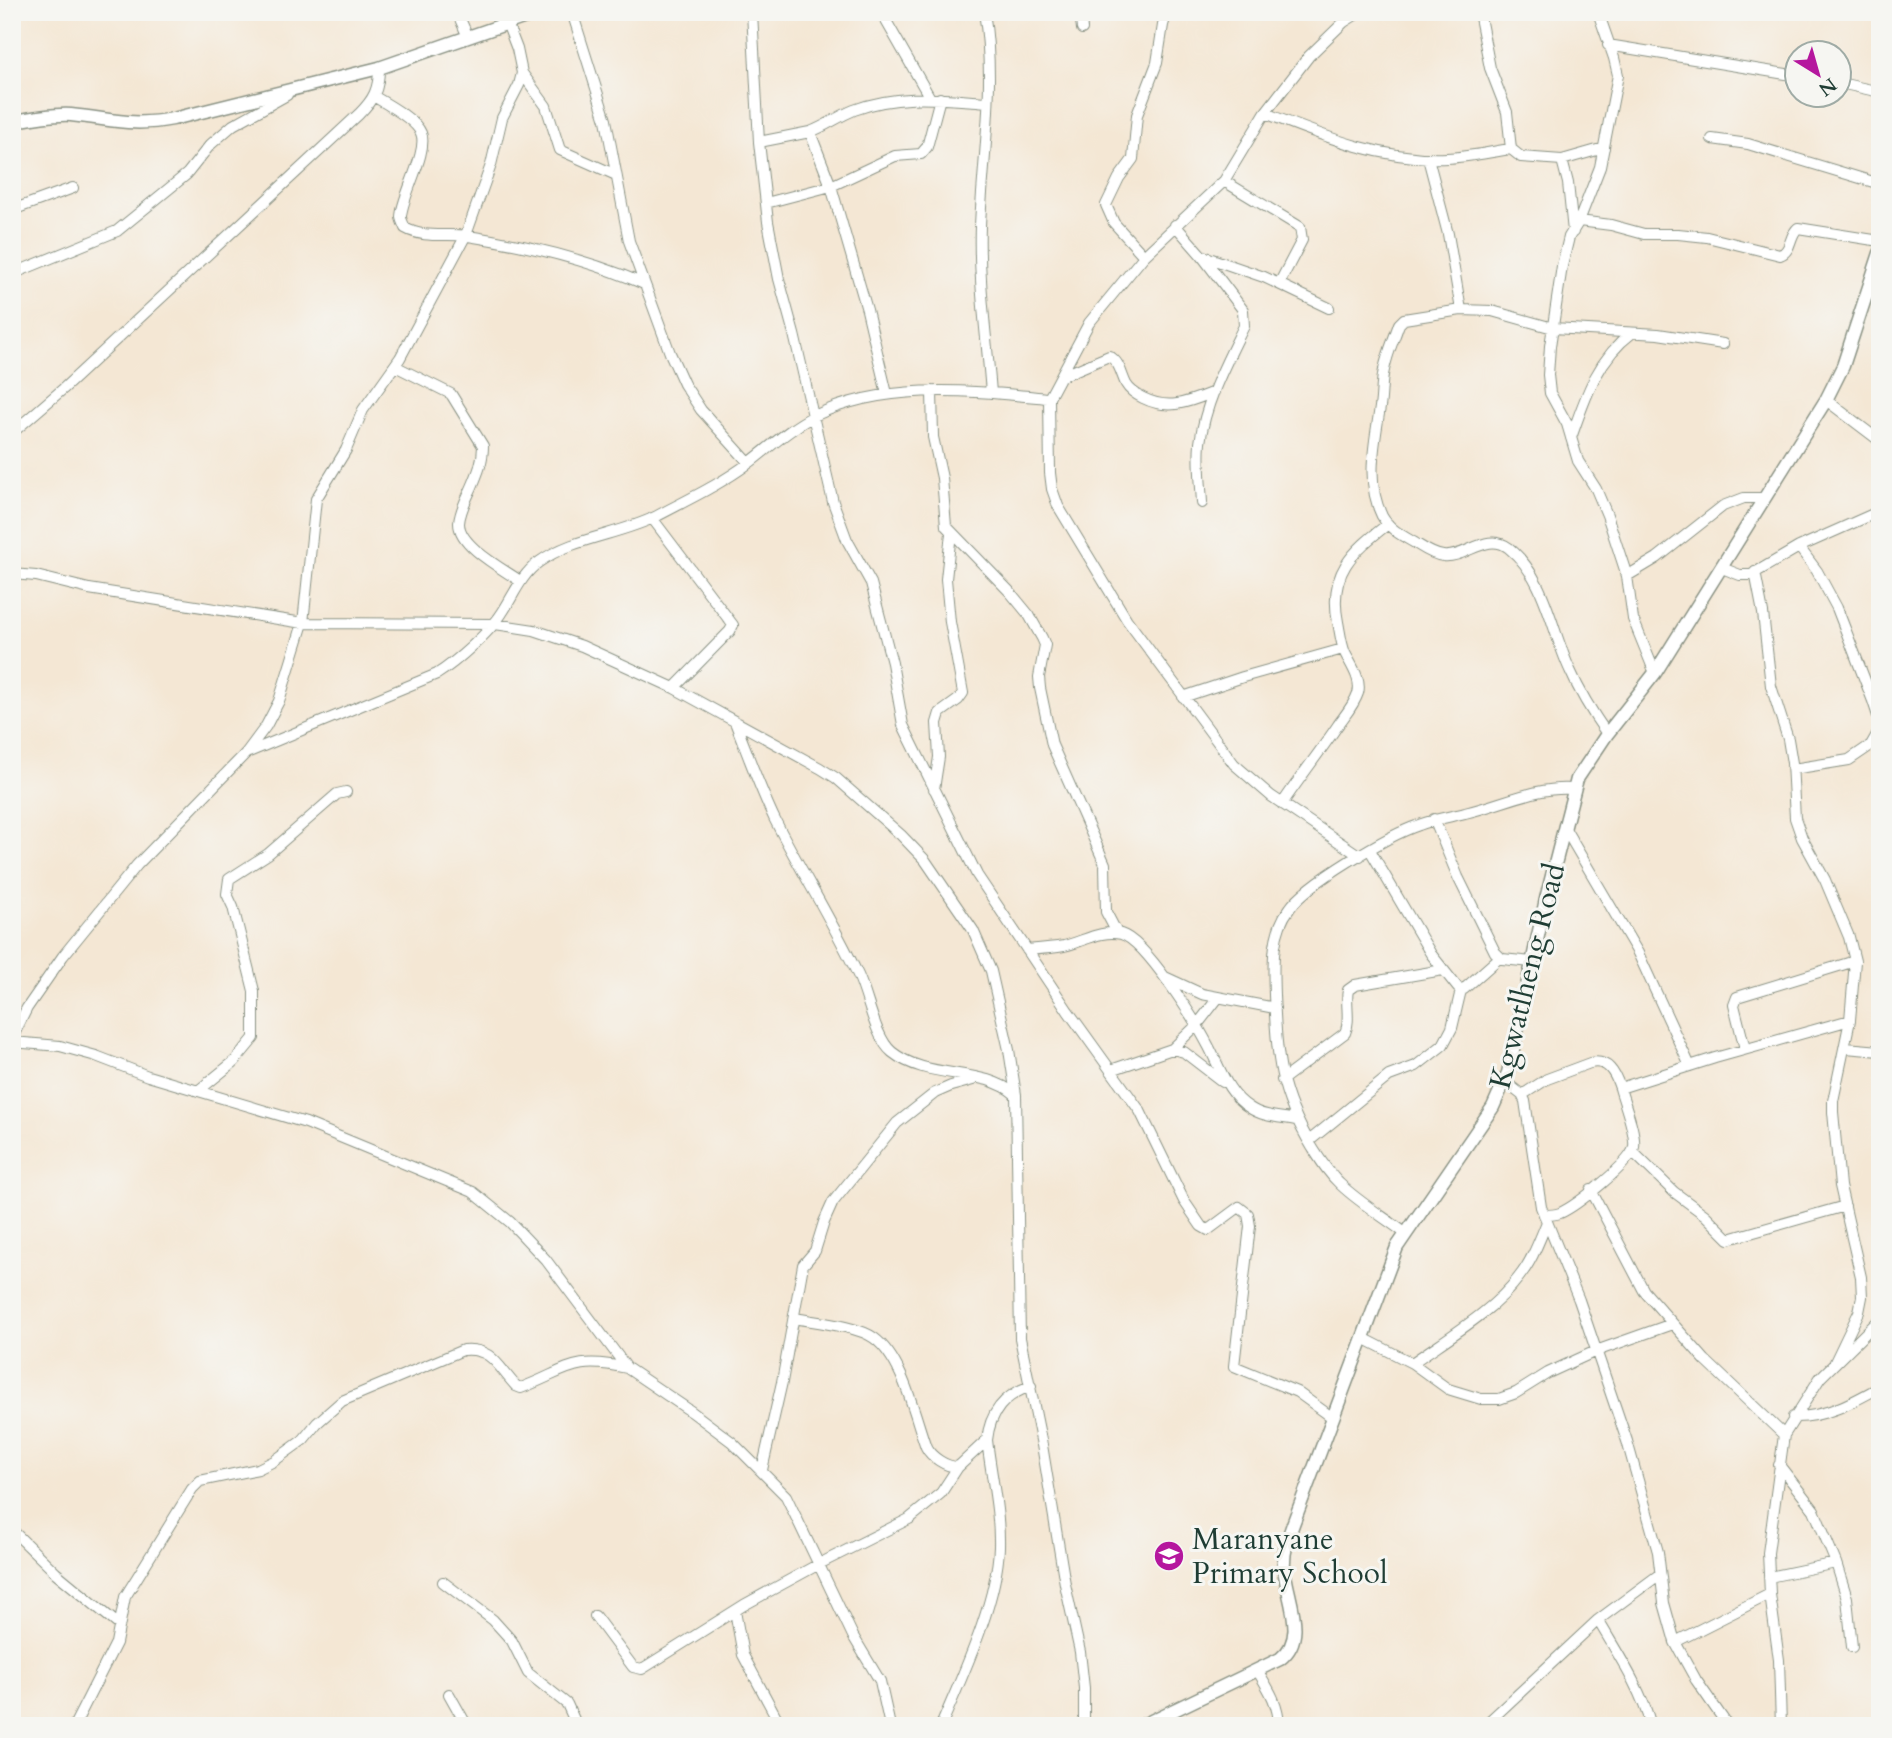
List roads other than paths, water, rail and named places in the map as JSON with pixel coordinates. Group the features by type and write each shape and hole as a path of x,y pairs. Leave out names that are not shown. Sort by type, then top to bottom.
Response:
{"street":[{"path":"457,12 468,37"},
{"path":"12,122 70,115 129,124 150,123 379,68 540,12"},
{"path":"572,12 584,56 600,97 629,242 644,284 684,384 702,410 749,463"},
{"path":"752,12 759,142 779,279 833,502 847,540 871,583 892,663 903,725 977,875 1140,1111 1184,1201 1204,1229 1208,1230 1239,1208 1243,1208 1248,1214 1250,1226 1234,1366 1297,1392 1333,1418"},
{"path":"766,203 831,186 895,156 921,154 925,151 935,98 881,12"},
{"path":"984,12 989,42 988,102 980,230 991,393"},
{"path":"1080,12 1082,29"},
{"path":"1144,256 1114,223 1106,205 1119,178 1133,159 1137,115 1157,63 1167,12"},
{"path":"1360,12 1344,22 1308,56 1265,113 1224,181 1144,256 1088,323 1049,398 1050,473 1058,506 1127,620 1234,764 1282,804 1360,856"},
{"path":"1479,12 1490,68 1507,112 1511,149 1521,157 1562,160 1604,148"},
{"path":"1598,12 1618,75 1597,180 1569,237 1562,266 1548,375 1550,393 1567,424 1578,461 1600,496 1627,576 1633,619 1655,673"},
{"path":"507,23 517,49 522,73 546,106 560,150 616,175"},
{"path":"1608,44 1784,74"},
{"path":"12,433 63,389 359,114 375,97 379,68"},
{"path":"522,73 519,85 502,118 491,165 466,235 395,366 363,410 346,450 316,499 303,623 279,701 266,726 246,753 120,886 62,956 27,1008 12,1040 60,1046 306,1123 473,1192 510,1222 546,1259 627,1368 732,1442 762,1469 786,1496 853,1636 880,1681 890,1726"},
{"path":"12,274 117,231 187,174 210,145 233,125 306,86"},
{"path":"1854,86 1880,92"},
{"path":"375,97 403,115 421,133 415,170 401,217 405,228 418,234 466,235 560,255 644,284"},
{"path":"759,142 810,132 854,110 897,99 935,98 988,102"},
{"path":"1265,113 1360,147 1398,156 1447,158 1511,149"},
{"path":"810,132 831,186 867,310 887,394"},
{"path":"1712,139 1748,144 1880,184"},
{"path":"1428,158 1448,234 1461,310"},
{"path":"1562,160 1569,183 1573,232"},
{"path":"1224,181 1300,227 1303,240 1279,284"},
{"path":"12,210 73,188"},
{"path":"1579,221 1611,225 1644,234 1707,237 1780,255 1787,251 1798,228 1880,241"},
{"path":"1175,225 1243,310 1245,318 1244,326 1214,392 1200,443 1202,503"},
{"name":"Kgwatlheng Road","path":"1141,1726 1285,1655 1294,1639 1294,1623 1284,1565 1285,1547 1391,1260 1405,1233 1493,1107 1504,1081 1573,789 1584,766 1655,673 1826,400 1843,366 1880,253"},
{"path":"1202,256 1279,284 1329,308"},
{"path":"1607,734 1587,704 1569,669 1550,611 1534,581 1508,548 1502,544 1482,543 1460,554 1443,556 1426,550 1388,524 1379,508 1372,464 1384,370 1399,324 1405,319 1461,310 1492,311 1553,328 1657,334 1723,344"},
{"path":"1571,438 1595,376 1617,345 1632,333"},
{"path":"1062,376 1110,356 1117,363 1128,388 1137,395 1161,405 1187,403 1214,392"},
{"path":"395,366 451,394 483,446 480,467 462,509 459,525 466,540 476,550 520,581"},
{"path":"932,391 933,437 942,478 943,518 951,533 970,548 1029,615 1045,645 1039,677 1052,745 1105,864 1106,912 1117,933"},
{"path":"246,753 437,674 451,665 495,624 520,581 538,562 569,546 652,519 712,487 813,416 887,394 932,391 1049,398"},
{"path":"1826,400 1880,441"},
{"path":"1627,576 1657,558 1723,506 1744,498 1765,498"},
{"path":"1722,568 1745,576 1798,547 1880,511"},
{"path":"652,519 733,625 674,688"},
{"path":"1282,804 1334,733 1354,703 1359,690 1358,681 1343,649 1335,591 1337,581 1354,555 1367,540 1388,524"},
{"path":"934,789 939,757 937,723 940,713 963,693 950,622 946,579 951,533"},
{"path":"1793,769 1849,760 1871,745 1879,731 1879,719 1873,701 1837,608 1817,571 1798,547"},
{"path":"1755,572 1763,613 1771,686 1788,739 1793,769 1794,818 1825,880 1849,937 1855,961 1846,1048 1833,1101 1840,1186 1863,1297 1859,1312 1835,1362"},
{"path":"12,574 303,623 495,624 534,630 582,646 674,688 836,778 901,835 925,860 951,896 983,949 991,971 1009,1050 1016,1095 1021,1260 1020,1326 1065,1584 1080,1652 1084,1726"},
{"path":"1183,697 1343,649"},
{"path":"735,722 775,819 834,925 889,1050 923,1068 1002,1084 1016,1095"},
{"path":"1405,1233 1342,1186 1328,1171 1296,1120 1282,1080 1275,1008 1273,970 1276,938 1282,921 1290,906 1322,879 1416,825 1548,789 1573,789"},
{"path":"198,1091 235,1061 254,1038 254,991 227,894 229,879 268,854 337,794 346,792"},
{"path":"1434,820 1458,877 1499,958"},
{"path":"1564,827 1638,953 1690,1066"},
{"path":"1370,850 1443,970 1461,990"},
{"path":"1027,950 1061,947 1104,933 1117,933 1134,941 1164,977 1197,1025 1227,1085"},
{"path":"1308,1140 1385,1080 1416,1066 1443,1045 1452,1028 1461,990 1499,958 1532,962"},
{"path":"1745,1049 1734,1005 1737,998 1855,961"},
{"path":"1282,1080 1345,1033 1348,1026 1346,1000 1349,990 1355,985 1443,970"},
{"path":"1164,977 1202,994 1275,1008"},
{"path":"1111,1070 1172,1049 1197,1025 1218,998"},
{"path":"1620,1088 1850,1020"},
{"path":"1846,1048 1880,1051"},
{"path":"1172,1049 1185,1052 1227,1085 1248,1108 1296,1120"},
{"path":"1412,1363 1505,1293 1520,1277 1531,1258 1546,1219 1558,1214 1591,1190 1623,1164 1633,1152 1634,1141 1620,1088 1607,1064 1596,1061 1547,1079 1522,1095"},
{"path":"762,1469 782,1382 803,1265 815,1251 833,1202 890,1130 916,1107 951,1086 976,1079"},
{"path":"1504,1081 1522,1095 1527,1110 1533,1162 1546,1219 1579,1300 1627,1440 1658,1552 1664,1603 1675,1642 1696,1680 1728,1726"},
{"path":"1633,1152 1674,1192 1705,1215 1729,1239 1845,1206"},
{"path":"1591,1190 1636,1278 1672,1324 1705,1360 1784,1435"},
{"path":"794,1318 847,1329 874,1338 898,1370 928,1451 952,1467 958,1467"},
{"path":"1781,1726 1779,1660 1770,1594 1768,1553 1784,1435 1793,1417 1821,1378 1880,1319"},
{"path":"1363,1338 1412,1363 1448,1389 1481,1399 1499,1399 1596,1352 1672,1324"},
{"path":"74,1726 116,1643 125,1597 195,1485 209,1478 258,1469 274,1461 303,1440 317,1423 342,1401 463,1350 475,1349 486,1353 521,1388 571,1365 601,1363 627,1368"},
{"path":"941,1726 983,1619 997,1567 998,1534 987,1440 989,1427 998,1408 1016,1391 1031,1386"},
{"path":"1793,1417 1809,1418 1824,1414 1880,1387"},
{"path":"595,1616 633,1667 642,1669 735,1611 915,1514 941,1493 958,1467 987,1440"},
{"path":"1779,1465 1814,1510 1836,1563 1847,1598 1852,1647"},
{"path":"12,1530 55,1573 119,1625"},
{"path":"1769,1577 1836,1563"},
{"path":"1485,1726 1598,1620 1660,1574"},
{"path":"443,1582 493,1620 512,1641 528,1673 567,1704 577,1726"},
{"path":"1675,1642 1770,1594"},
{"path":"735,1611 743,1655 781,1726"},
{"path":"1598,1620 1624,1664 1651,1726"},
{"path":"1257,1670 1273,1696 1279,1713 1279,1726"},
{"path":"449,1694 467,1726"}],"place":[{"name":"Maranyane Primary School","path":"1169,1556"}]}
